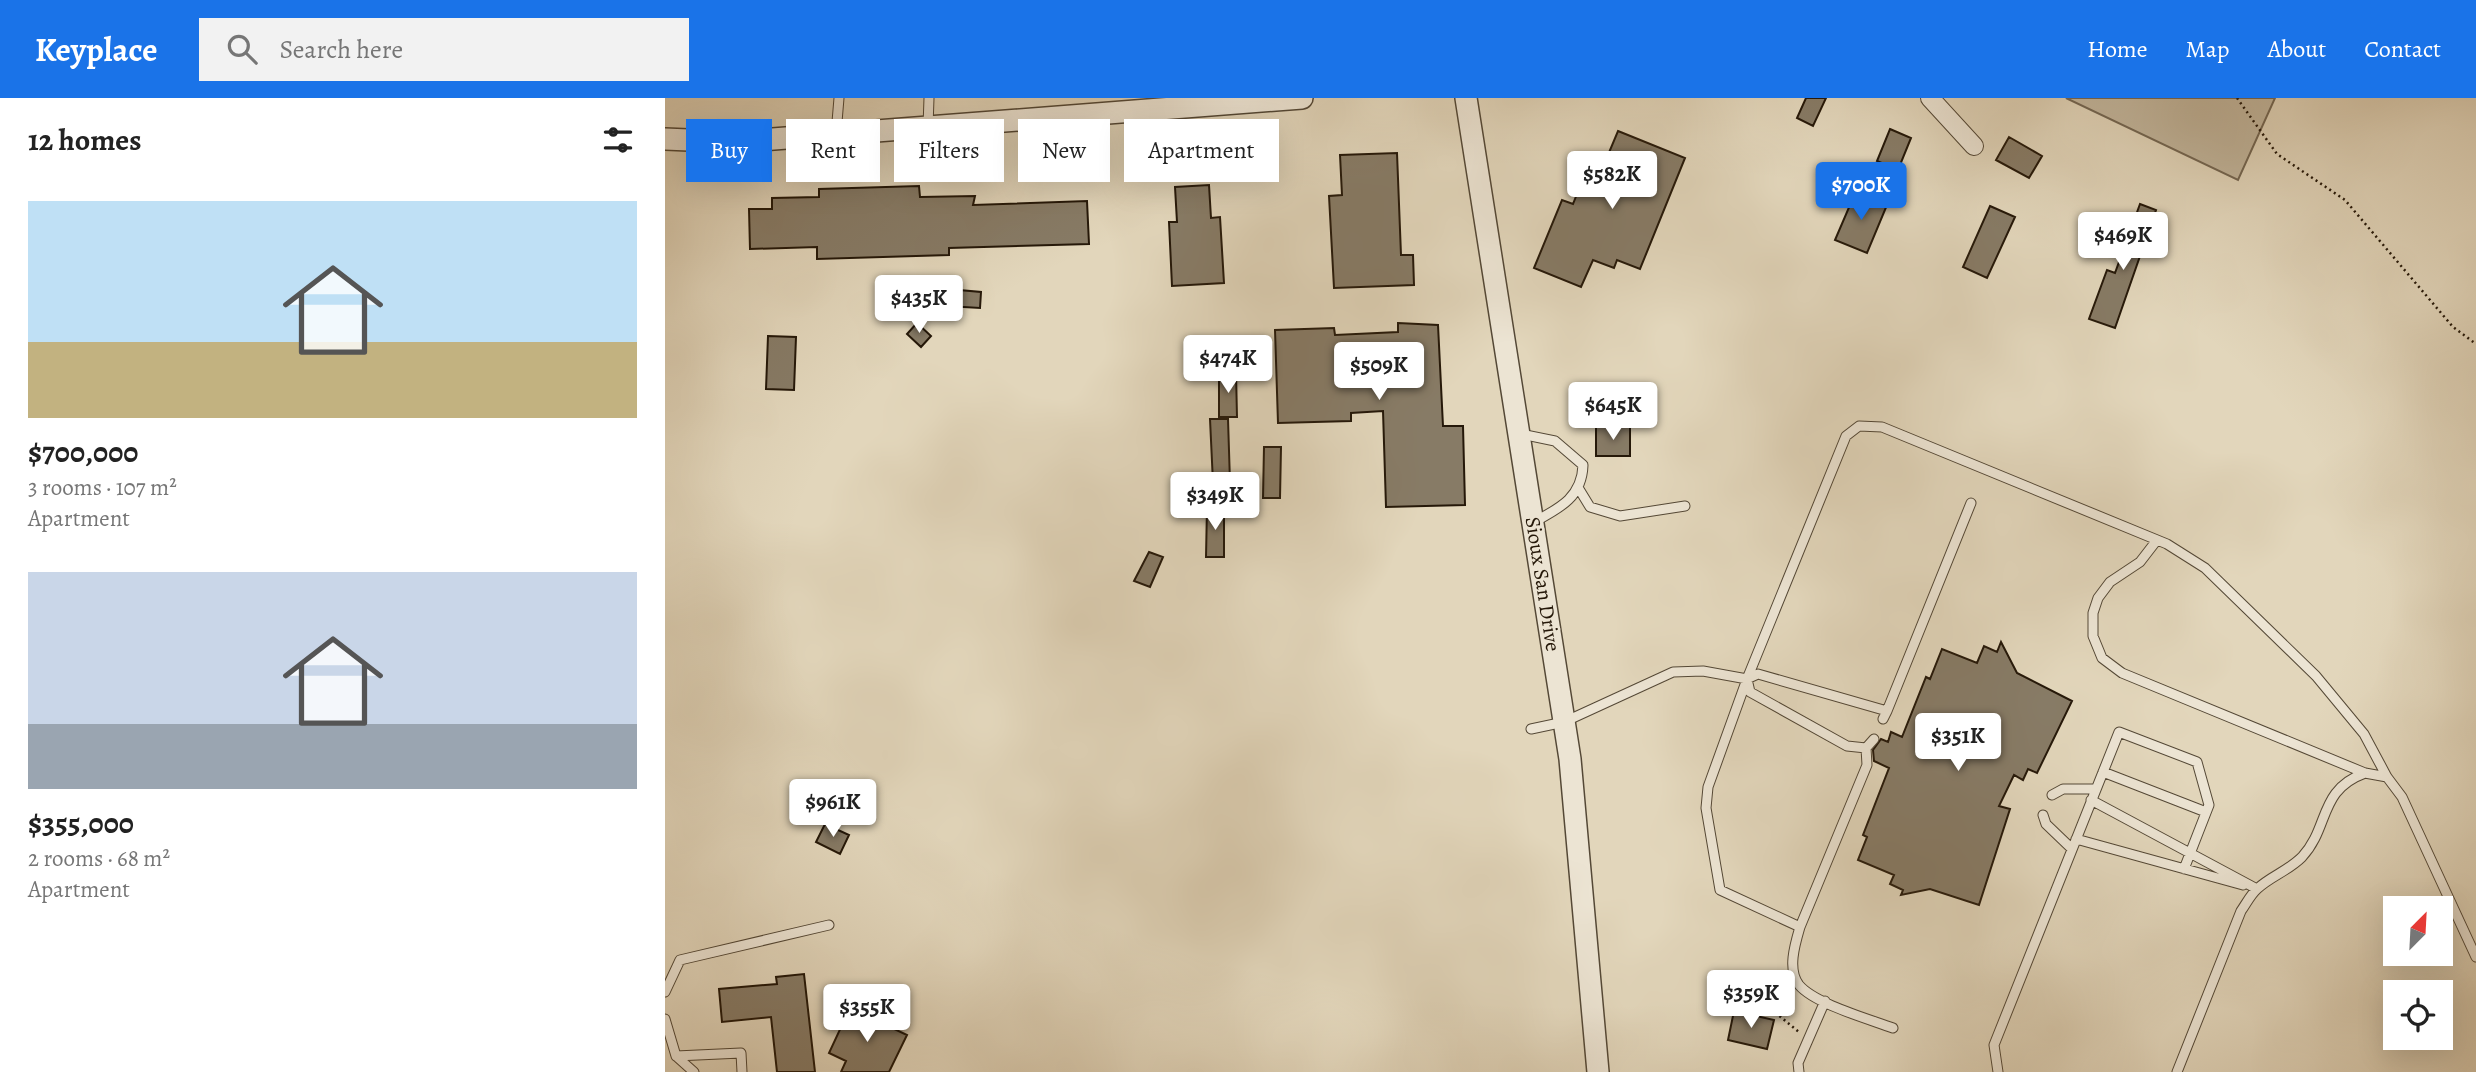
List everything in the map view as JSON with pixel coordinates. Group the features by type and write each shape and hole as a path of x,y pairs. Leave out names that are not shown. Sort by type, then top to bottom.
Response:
{"street":[{"path":"1004,120 1169,104 1302,98"},
{"name":"Sioux San Drive","path":"1466,98 1564,722 1580,850 1598,1072"},
{"path":"1930,98 1974,146"},
{"path":"665,139 735,142 786,138"}],"lane":[{"path":"837,119 839,98"},
{"path":"928,119 929,98"},
{"path":"1800,927 1720,890 1706,808 1708,787 1747,679 1846,436 1859,426 1882,426 2157,540 2205,568 2316,677 2364,734 2387,777 2402,797 2476,957"},
{"path":"1519,434 1555,441 1580,460 1583,475 1579,489 1562,507 1533,523"},
{"path":"1579,489 1590,507 1620,516 1685,506"},
{"path":"1531,729 1564,722 1673,672 1703,671 1747,679 1758,674 1885,715 1971,503"},
{"path":"2157,540 2140,562 2110,582 2098,598 2093,613 2093,636 2102,658 2122,673 2365,773 2387,777"},
{"path":"1747,679 1750,692 1775,708 1847,746 1866,748"},
{"path":"1998,1072 1994,1045 2119,732 2197,762 2209,805 2183,869"},
{"path":"1874,739 1866,748 1867,765 1800,927 1794,955 1798,984 1825,1001 1893,1028"},
{"path":"2103,772 2206,812"},
{"path":"2177,1072 2232,932 2257,889 2286,872 2304,855 2335,790 2350,778 2365,773"},
{"path":"2052,794 2063,789 2096,789"},
{"path":"2091,800 2257,889"},
{"path":"2043,815 2046,824 2073,844 2257,889"},
{"path":"665,992 680,960 829,925"},
{"path":"1799,1072 1798,1063 1825,1001"},
{"path":"665,1019 675,1056 694,1072"},
{"path":"675,1056 741,1053 742,1072"}],"path":[{"path":"2237,98 2277,154 2350,205 2453,327 2476,344"},
{"path":"1737,981 1799,1033 1797,1037 1805,1048"},
{"path":"1753,1015 1757,998"}],"shaded area":[{"path":"2066,98 2275,98 2238,180"}],"building":[{"path":"1806,98 1826,98 1813,126 1797,118"},
{"path":"1890,129 1911,138 1898,170 1877,161"},
{"path":"1618,131 1685,158 1640,269 1617,260 1614,268 1593,260 1581,287 1534,268 1562,200 1573,204 1590,161 1603,167"},
{"path":"2009,137 2042,156 2029,178 1996,160"},
{"path":"1397,153 1401,255 1413,255 1414,285 1334,288 1329,196 1342,195 1340,155"},
{"path":"1209,185 1211,218 1220,217 1224,283 1172,286 1169,222 1177,222 1175,187"},
{"path":"919,186 920,197 975,196 973,205 1087,201 1089,244 949,248 949,255 817,259 817,247 750,249 749,209 772,209 772,198 819,197 819,189"},
{"path":"1856,191 1887,205 1867,253 1835,240"},
{"path":"2140,204 2156,210 2115,328 2089,319 2107,270 2115,273"},
{"path":"1990,206 2015,217 1987,278 1963,267"},
{"path":"948,289 981,292 980,308 947,306"},
{"path":"917,323 931,336 921,347 907,334"},
{"path":"1398,323 1438,325 1443,426 1463,426 1465,505 1386,507 1383,411 1351,413 1351,421 1278,423 1275,330 1334,328 1335,335 1398,332"},
{"path":"768,336 796,337 794,390 766,389"},
{"path":"1219,372 1236,372 1237,417 1219,417"},
{"path":"1210,419 1228,419 1230,482 1213,483"},
{"path":"1596,427 1630,427 1630,456 1596,456"},
{"path":"1264,447 1281,447 1280,498 1263,498"},
{"path":"1207,507 1224,507 1224,557 1206,557"},
{"path":"1149,552 1163,557 1150,587 1134,581"},
{"path":"2001,642 2017,673 2072,701 2037,773 2028,769 2023,780 2014,775 1999,806 2010,809 1979,905 1930,889 1901,895 1903,890 1890,884 1894,875 1858,860 1867,837 1863,835 1889,768 1874,761 1873,750 1881,739 1888,742 1891,732 1902,737 1926,677 1930,679 1942,649 1977,663 1984,646 1997,652"},
{"path":"825,824 849,835 840,854 816,842"},
{"path":"804,974 815,1072 777,1072 771,1017 722,1022 719,989 777,984 776,977"},
{"path":"850,1008 907,1035 889,1072 841,1072 846,1061 829,1053"},
{"path":"1734,1011 1774,1020 1767,1049 1728,1040"}]}
